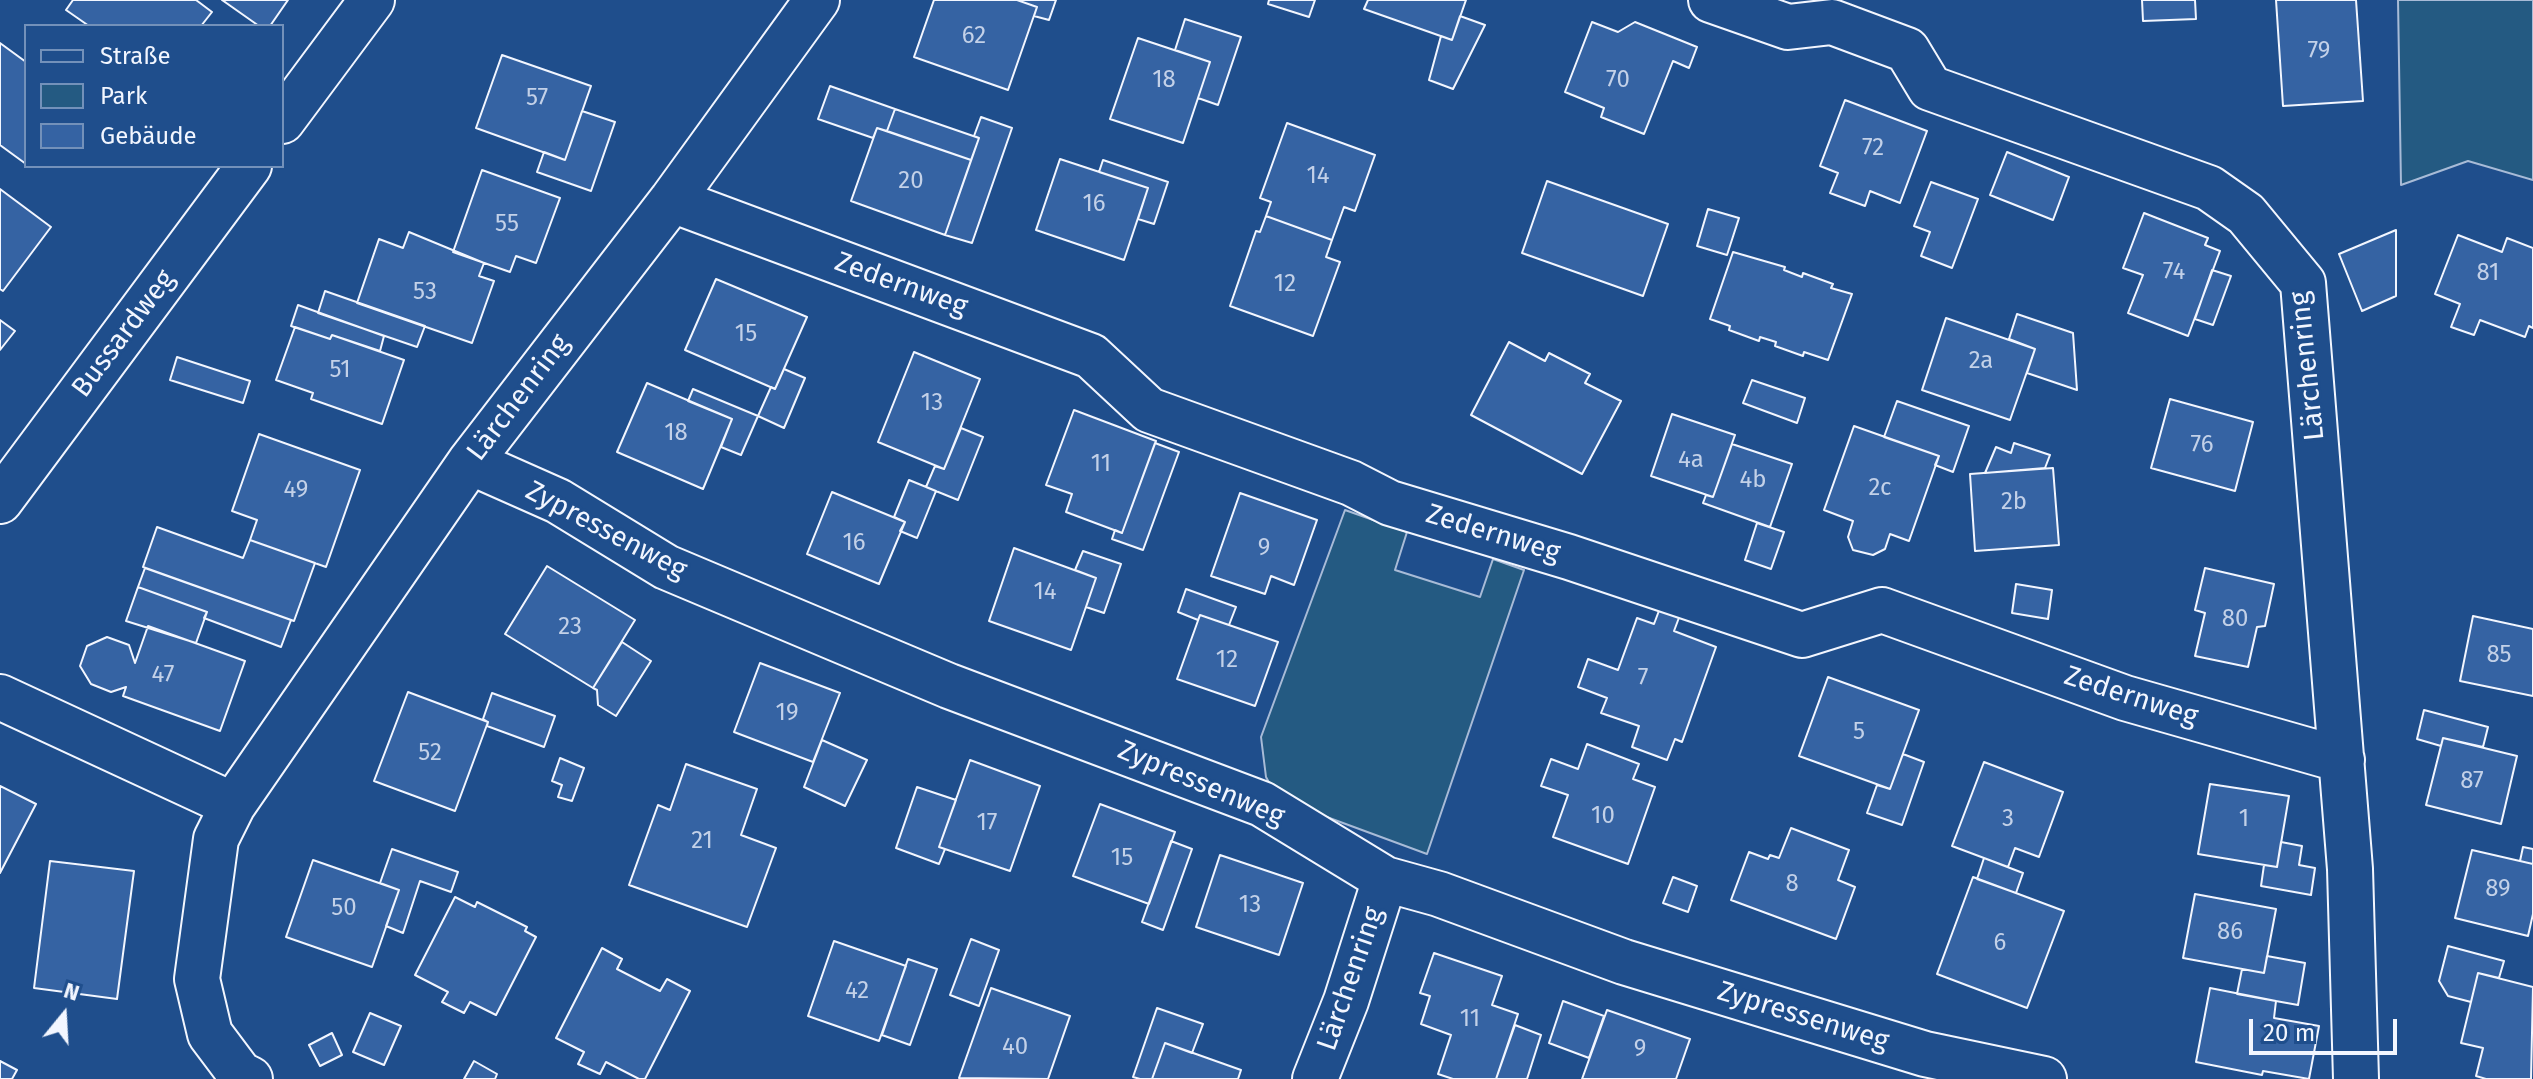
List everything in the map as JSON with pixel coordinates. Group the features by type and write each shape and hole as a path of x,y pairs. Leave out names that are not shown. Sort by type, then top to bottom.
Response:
{"street":[{"path":"284,118 372,0"},
{"name":"Lärchenring","path":"250,1079 240,1074 210,1034 197,979 216,839 233,805 470,462 672,200 817,0"},
{"name":"Lärchenring","path":"1711,0 1788,27 1832,22 1907,50 1930,88 2209,188 2246,214 2303,283 2350,869 2356,1079"},
{"name":"Bussardweg","path":"0,501 248,168"},
{"name":"Zedernweg","path":"672,200 1091,356 1149,410 1351,483 1390,503 1569,557 1802,635 1882,610 2125,698 2342,760"},
{"name":"Zypressenweg","path":"470,462 558,501 666,567 949,686 1262,804 1385,879 1439,894 1624,962 1910,1049 2044,1079"},
{"path":"0,697 233,805"},
{"name":"Lärchenring","path":"1315,1079 1346,1001 1385,879"}],"green space":[{"path":"2398,0 2533,0 2533,180 2468,161 2401,185"},
{"path":"1345,510 1407,532 1395,570 1480,597 1493,559 1524,570 1427,854 1278,799 1266,777 1261,737"}],"building":[{"path":"73,0 196,0 212,12 203,24 86,24 66,10"},
{"path":"222,0 288,0 271,24 256,24"},
{"path":"934,0 1017,0 1037,7 1008,90 914,57"},
{"path":"1017,0 1056,0 1049,20 1034,16 1037,7"},
{"path":"1269,0 1315,0 1309,17 1268,4"},
{"path":"1368,0 1466,0 1452,40 1364,9"},
{"path":"2142,0 2195,0 2196,19 2143,21"},
{"path":"2276,0 2356,0 2363,101 2283,106"},
{"path":"1460,16 1485,25 1453,89 1429,80 1441,36 1452,40"},
{"path":"1185,19 1241,37 1218,105 1198,98 1210,62 1175,50"},
{"path":"1592,22 1618,32 1635,22 1697,47 1689,68 1673,61 1644,134 1601,117 1604,108 1565,92"},
{"path":"1138,38 1210,62 1183,143 1110,119"},
{"path":"0,43 24,61 24,163 0,145"},
{"path":"502,55 591,86 565,160 476,128"},
{"path":"830,86 895,109 887,131 877,128 873,138 818,119"},
{"path":"1845,100 1927,131 1900,203 1870,191 1865,206 1830,193 1838,173 1820,166"},
{"path":"895,109 979,138 971,160 887,131"},
{"path":"582,111 615,122 591,191 537,172 544,152 565,160"},
{"path":"981,117 1012,128 972,243 945,235 979,138 974,136"},
{"path":"1287,123 1375,155 1355,211 1344,207 1332,240 1266,216 1271,202 1260,198"},
{"path":"877,128 971,160 945,235 851,201"},
{"path":"2007,152 2069,177 2053,220 1990,195"},
{"path":"1060,159 1148,188 1124,260 1036,230"},
{"path":"1103,160 1168,182 1154,224 1138,219 1148,188 1099,172"},
{"path":"482,170 560,198 536,263 516,256 510,272 453,252"},
{"path":"1547,181 1668,224 1643,296 1522,253"},
{"path":"1931,182 1978,199 1952,268 1921,256 1930,232 1914,226"},
{"path":"0,189 51,227 3,291 0,289"},
{"path":"1708,209 1739,218 1727,255 1697,246"},
{"path":"2144,213 2208,238 2205,245 2220,251 2188,336 2128,313 2143,275 2123,268"},
{"path":"1266,216 1332,240 1326,257 1340,262 1313,336 1230,306 1256,231 1260,232"},
{"path":"2396,230 2396,296 2362,311 2339,254"},
{"path":"409,232 484,263 479,276 494,281 472,343 357,303 379,239 403,248"},
{"path":"2458,235 2502,252 2507,238 2533,248 2533,328 2529,326 2525,337 2480,320 2474,335 2451,327 2460,304 2435,294"},
{"path":"1733,252 1785,267 1784,270 1802,277 1803,273 1833,284 1831,288 1852,294 1828,360 1804,352 1803,356 1760,337 1759,341 1710,319"},
{"path":"2212,270 2231,276 2213,325 2195,319"},
{"path":"716,279 807,317 775,389 685,350"},
{"path":"325,291 425,326 417,347 318,313"},
{"path":"298,305 384,336 380,351 332,335 330,339 291,326"},
{"path":"2017,314 2073,333 2077,390 2027,373 2035,349 2009,339"},
{"path":"1946,318 2035,349 2010,420 1922,390"},
{"path":"0,320 15,331 0,350"},
{"path":"295,327 330,339 332,335 404,360 382,424 311,399 313,393 276,380"},
{"path":"1509,342 1545,361 1549,353 1590,374 1585,383 1621,401 1582,474 1471,415"},
{"path":"914,352 980,379 944,469 878,442"},
{"path":"177,357 250,381 243,403 170,380"},
{"path":"784,369 805,378 784,428 758,416 771,387 775,389"},
{"path":"1752,380 1805,398 1797,423 1743,403"},
{"path":"647,383 732,419 703,489 617,452"},
{"path":"693,389 758,416 741,455 721,447 732,419 688,401"},
{"path":"2170,399 2253,422 2235,491 2151,468"},
{"path":"1897,401 1969,426 1953,472 1935,465 1939,456 1884,437"},
{"path":"1074,410 1156,441 1122,533 1066,512 1072,494 1046,485"},
{"path":"1672,414 1735,435 1713,497 1651,476"},
{"path":"1854,426 1939,456 1909,541 1890,534 1885,549 1873,555 1853,550 1848,537 1853,521 1824,510"},
{"path":"961,428 983,437 958,500 926,487 935,466 944,469"},
{"path":"259,434 360,470 326,567 250,540 257,520 232,511"},
{"path":"1155,443 1179,452 1143,550 1112,539 1115,530 1122,533"},
{"path":"2014,443 2050,455 2045,468 1985,473 1996,447 2011,453"},
{"path":"1732,444 1792,464 1770,527 1703,503 1706,495 1713,497"},
{"path":"2053,468 2059,545 1975,551 1970,474"},
{"path":"909,480 936,491 917,538 900,531 905,522 894,517"},
{"path":"832,492 905,522 879,584 807,554"},
{"path":"1240,493 1317,520 1294,585 1271,576 1265,594 1211,576"},
{"path":"1757,523 1784,532 1771,569 1745,560"},
{"path":"157,527 243,558 250,540 315,563 294,621 143,567"},
{"path":"1014,548 1096,578 1071,650 989,621"},
{"path":"1083,551 1121,564 1104,613 1086,607 1096,578 1075,570"},
{"path":"547,566 635,620 593,688 505,634"},
{"path":"145,568 291,620 281,647 204,618 207,612 138,587"},
{"path":"2205,568 2274,584 2265,626 2257,627 2248,667 2195,656 2205,613 2195,610"},
{"path":"2016,584 2052,590 2048,619 2012,613"},
{"path":"138,587 207,612 196,643 126,621"},
{"path":"1186,589 1236,607 1229,625 1200,615 1198,620 1178,612"},
{"path":"1663,600 1683,607 1674,631 1716,647 1682,742 1675,739 1667,760 1632,747 1639,726 1601,713 1607,698 1578,687 1588,659 1618,670 1637,618 1654,624"},
{"path":"1200,615 1278,642 1255,706 1177,679"},
{"path":"2473,616 2533,629 2533,696 2460,681"},
{"path":"148,626 245,661 220,731 123,696 126,687 111,692 91,684 80,666 87,646 107,637 129,645 135,663"},
{"path":"622,642 651,661 616,716 598,705 597,690 593,688"},
{"path":"760,663 840,693 813,762 734,732"},
{"path":"1828,677 1919,710 1890,789 1799,756"},
{"path":"408,692 488,722 455,811 374,781"},
{"path":"492,693 555,716 544,747 487,726 488,722 483,719"},
{"path":"2424,710 2488,727 2483,747 2443,738 2441,746 2417,739"},
{"path":"2443,738 2517,756 2501,824 2426,805"},
{"path":"822,740 867,760 845,806 804,787"},
{"path":"1587,744 1639,764 1633,779 1655,787 1628,864 1553,837 1568,795 1541,786 1551,759 1578,769"},
{"path":"1903,754 1924,762 1902,825 1867,813 1877,785 1890,789"},
{"path":"560,758 584,768 572,801 558,797 562,785 552,781"},
{"path":"970,760 1040,786 1010,871 939,847"},
{"path":"1984,762 2063,792 2039,857 2015,848 2008,867 1952,846"},
{"path":"686,764 757,789 741,835 776,848 747,927 629,885 658,805 670,810"},
{"path":"2210,784 2289,796 2277,867 2198,854"},
{"path":"0,786 36,804 0,873"},
{"path":"917,787 956,800 939,847 945,849 939,864 896,848"},
{"path":"1100,804 1175,832 1149,904 1073,876"},
{"path":"1791,828 1849,850 1838,880 1855,887 1836,939 1731,900 1749,852 1768,859 1770,855 1779,858"},
{"path":"1171,841 1192,849 1163,930 1142,922"},
{"path":"2281,842 2302,846 2299,865 2315,868 2311,895 2261,886 2264,865 2277,867"},
{"path":"2523,847 2533,849 2533,864 2520,861"},
{"path":"392,849 458,872 451,892 420,881 403,933 386,926 399,890 380,883"},
{"path":"2472,850 2533,864 2533,914 2528,936 2455,918"},
{"path":"1220,855 1303,883 1279,955 1196,927"},
{"path":"1984,858 2023,873 2016,893 1977,879"},
{"path":"313,860 399,890 372,967 286,937"},
{"path":"50,861 134,871 117,999 34,988"},
{"path":"1673,877 1697,886 1688,912 1663,903"},
{"path":"1973,877 2064,911 2027,1008 1937,974"},
{"path":"2195,894 2276,909 2264,973 2183,958"},
{"path":"455,897 475,907 477,902 527,927 525,931 536,937 496,1015 470,1002 464,1013 442,1002 448,992 415,975"},
{"path":"971,939 999,950 979,1006 950,995"},
{"path":"834,941 906,966 879,1041 808,1016"},
{"path":"2448,946 2504,961 2499,978 2478,973 2471,1002 2448,996 2439,981"},
{"path":"602,948 622,959 617,969 660,991 667,979 690,991 645,1079 606,1062 600,1074 578,1064 584,1052 556,1038"},
{"path":"1434,953 1502,976 1492,1005 1518,1014 1496,1079 1453,1079 1438,1074 1451,1035 1421,1024 1430,996 1420,993"},
{"path":"2267,956 2305,963 2298,1005 2237,994 2242,969 2264,973"},
{"path":"908,959 937,969 910,1045 882,1035"},
{"path":"2478,973 2533,987 2531,1079 2486,1079 2476,1076 2483,1048 2461,1043"},
{"path":"991,988 1070,1016 1048,1079 959,1078"},
{"path":"2210,988 2276,1001 2274,1018 2319,1026 2309,1079 2263,1071 2262,1075 2196,1062"},
{"path":"1563,1001 1604,1016 1589,1058 1549,1043"},
{"path":"1157,1008 1203,1024 1192,1053 1165,1043 1152,1079 1133,1077"},
{"path":"1607,1010 1690,1039 1676,1079 1582,1079"},
{"path":"370,1013 401,1026 384,1065 353,1052"},
{"path":"1515,1025 1541,1035 1527,1079 1496,1079"},
{"path":"332,1033 342,1055 320,1066 309,1045"},
{"path":"1165,1043 1241,1070 1238,1079 1152,1079"},
{"path":"0,1061 17,1070 12,1079 0,1079"},
{"path":"474,1061 497,1074 495,1079 464,1079"}]}
